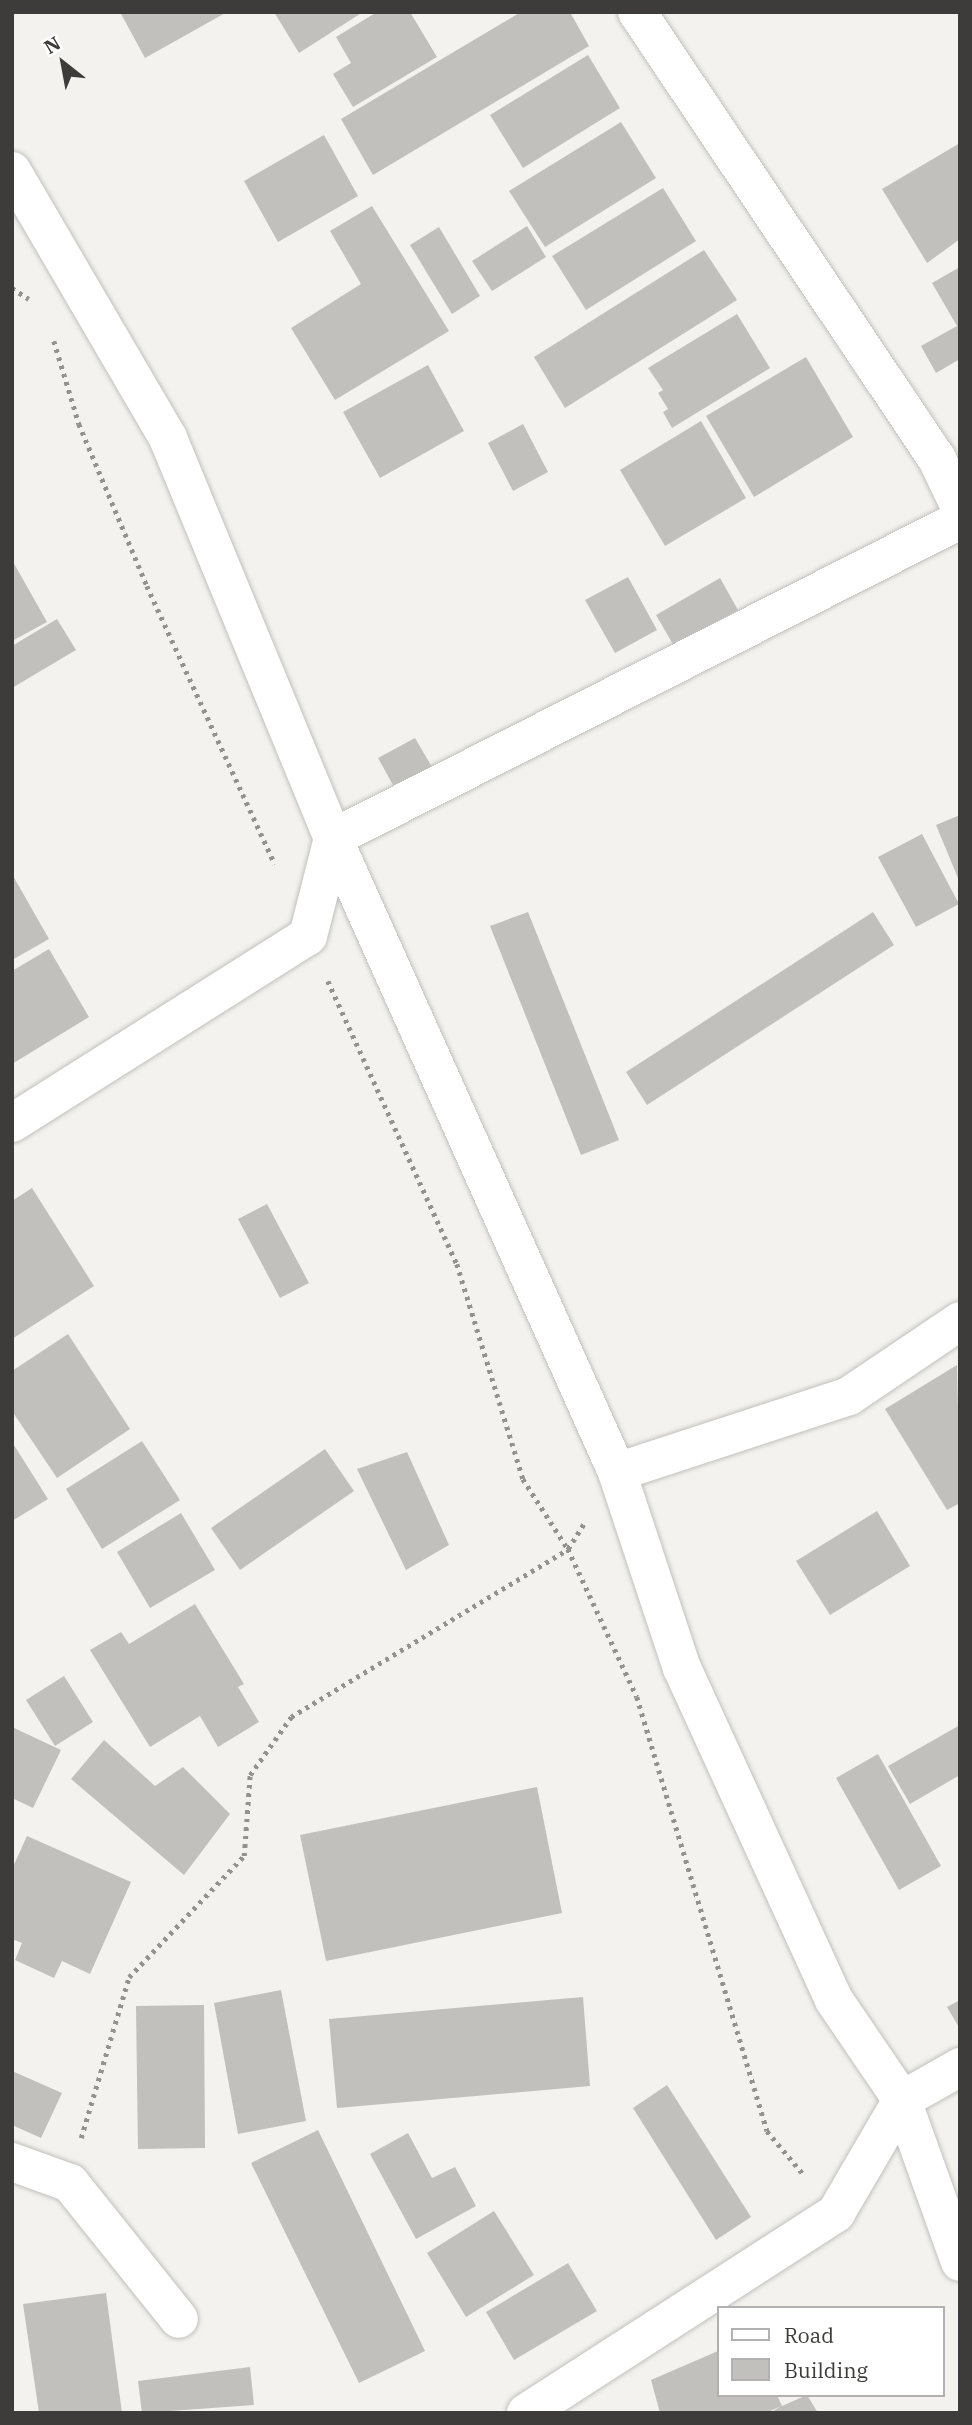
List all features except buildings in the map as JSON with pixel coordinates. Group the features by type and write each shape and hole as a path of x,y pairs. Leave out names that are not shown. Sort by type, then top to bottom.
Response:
{"street":[{"path":"638,12 937,459 960,508"},
{"path":"12,170 168,438 333,838 617,1472 682,1668 834,2000 902,2100 960,2262"},
{"path":"12,1123 308,936 333,838 960,520"},
{"path":"617,1472 849,1396 960,1321"},
{"path":"526,2413 836,2213 902,2100 960,2067"},
{"path":"12,2162 70,2183 178,2319"}],"path":[{"path":"12,288 33,302"},
{"path":"52,335 79,424 147,586 457,1264 523,1479 568,1549 637,1697 768,2131 836,2213"},
{"path":"70,2183 104,2047 129,1977 244,1856 250,1775 291,1717 568,1549 617,1472"}]}
